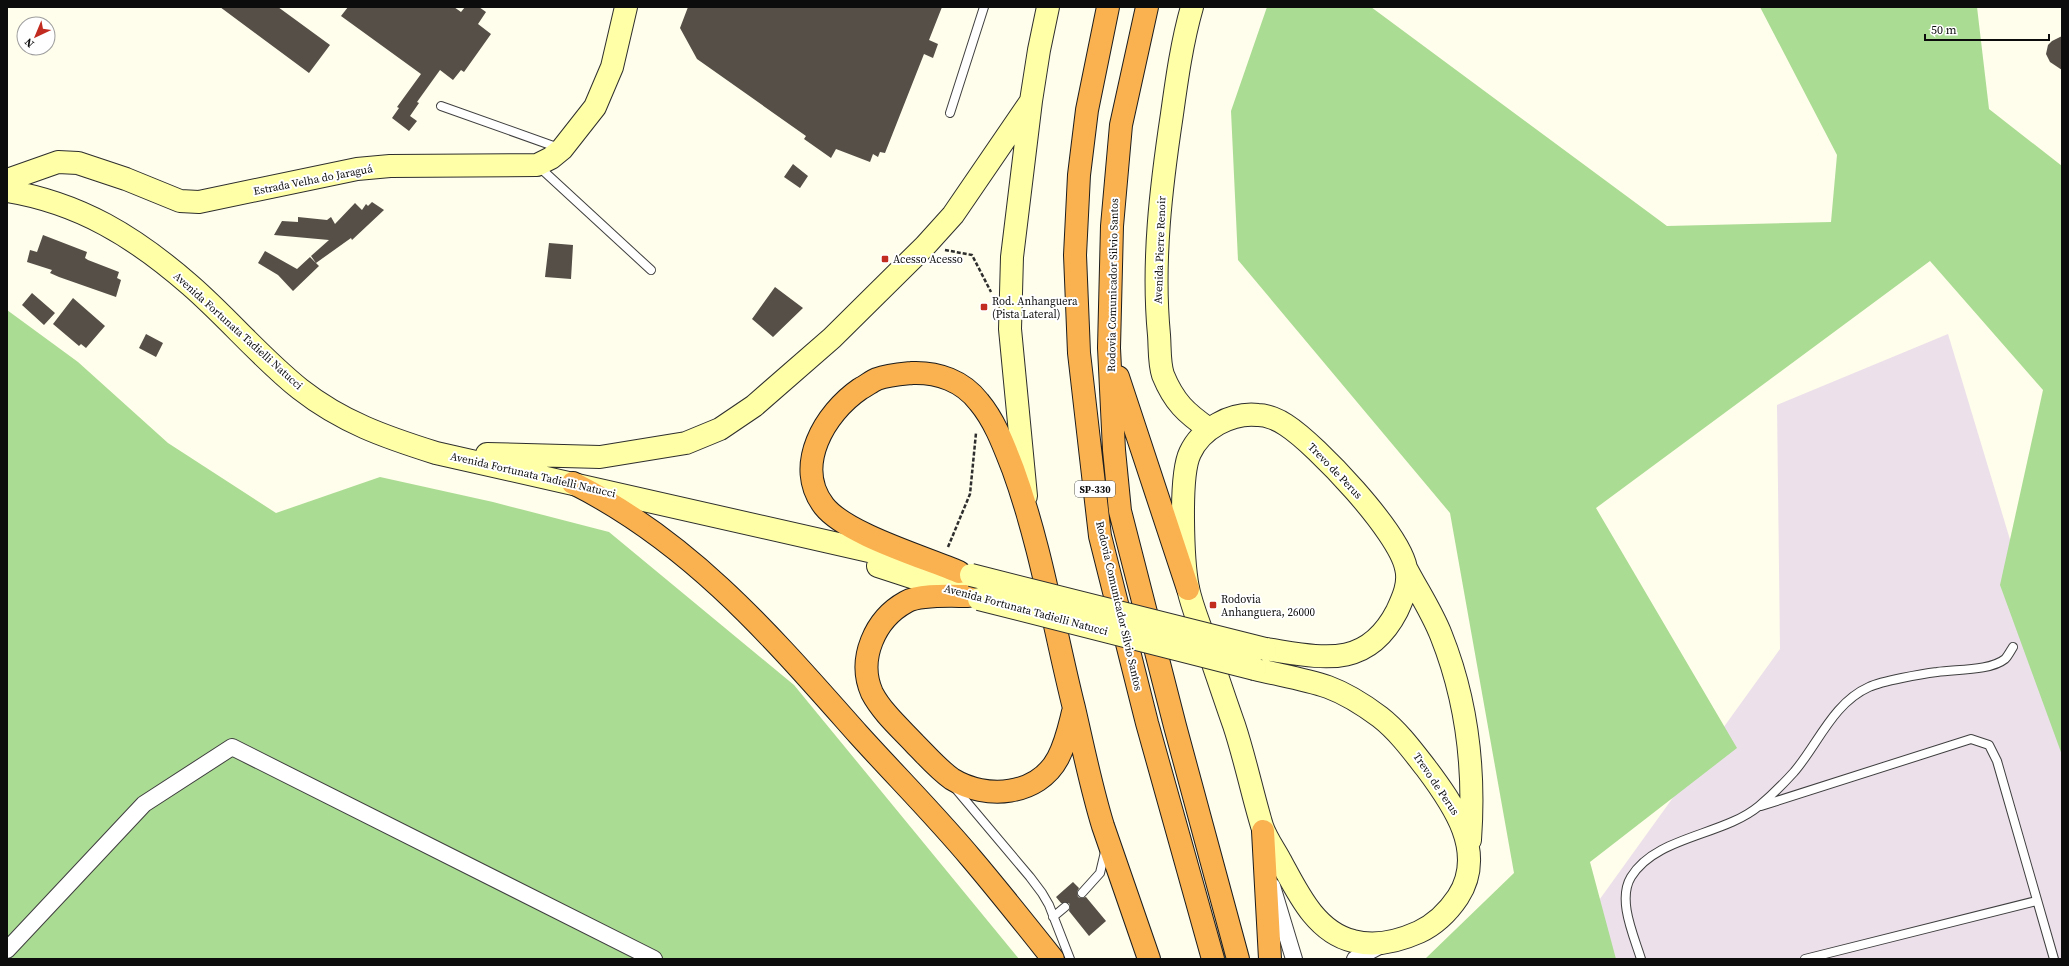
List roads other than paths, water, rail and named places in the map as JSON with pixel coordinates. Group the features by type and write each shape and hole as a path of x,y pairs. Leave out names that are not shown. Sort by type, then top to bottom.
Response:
{"highway":[{"name":"Rodovia Comunicador Silvio Santos","path":"1108,7 1087,110 1079,175 1075,255 1079,353 1100,536 1147,723 1213,959"},
{"name":"Rodovia Comunicador Silvio Santos","path":"1146,7 1121,124 1112,226 1109,348 1114,450 1120,511 1175,726 1238,959"},
{"path":"1109,348 1188,589"},
{"path":"964,581 837,518 823,504 813,483 812,466 818,438 831,417 853,394 876,379 907,373 927,372 951,379 968,390 980,402 994,425 1028,509 1102,823 1150,959"},
{"path":"573,483 635,518 695,565 742,606 787,653 971,857 1053,959"},
{"path":"964,581 921,598 906,601 881,622 868,651 868,677 872,692 890,717 939,770 953,780 972,789 996,793 1016,790 1033,783 1047,772 1057,759 1065,743 1074,709"},
{"path":"1263,831 1270,959"}],"main road":[{"name":"Estrada Velha do Jaraguá","path":"7,180 58,162 78,163 126,179 180,201 199,202 357,169 390,166 537,165 551,158 562,149 595,107 612,67 626,7"},
{"path":"1028,509 1010,330 1012,257 1030,101 1048,7"},
{"name":"Avenida Pierre Renoir","path":"1192,7 1183,39 1168,140 1159,221 1157,313 1163,373 1173,397 1187,414 1209,429"},
{"path":"436,453 600,457 686,443 720,429 754,406 832,338 925,246 953,215 1030,101"},
{"name":"Avenida Fortunata Tadielli Natucci","path":"7,191 66,206 118,230 152,254 191,286 246,340 300,388 335,413 379,434 436,453 573,483 754,526 964,581 1254,669"},
{"name":"Trevo de Perus","path":"964,581 1265,649 1324,658 1350,654 1370,644 1390,625 1405,595 1407,570 1401,554 1371,508 1302,436 1282,422 1259,414 1233,417 1209,429 1196,442 1188,457 1183,503 1188,589 1239,739 1263,831 1306,907 1330,931 1351,941 1369,944 1386,943 1413,935 1432,926 1451,908 1463,889 1470,864 1469,847 1461,822 1439,786 1412,750 1384,720 1357,701 1328,687 1254,669"},
{"path":"1407,570 1440,633 1452,666 1462,703 1470,763 1472,807 1469,847"}],"street":[{"path":"7,950 144,804 232,747 654,959"},
{"path":"1265,865 1294,959"},
{"path":"1355,959 1386,943"}],"lane":[{"path":"950,113 984,7"},
{"path":"441,106 562,149"},
{"path":"537,165 651,270"},
{"path":"1641,959 1627,910 1626,896 1630,878 1640,866 1661,850 1726,826 1759,806 1794,772 1832,718 1856,694 1871,686 1935,672 1991,666 2005,659 2013,647"},
{"path":"1759,806 1971,739 1989,746 1998,761 2036,901 2054,959"},
{"path":"939,770 1030,877 1048,905 1064,948 1070,959"},
{"path":"1082,893 1094,881 1103,865 1105,854 1102,823"},
{"path":"1805,959 2036,901"},
{"path":"1053,917 1065,907"}],"place":[{"name":"Acesso Acesso","path":"885,259"},
{"name":"Rod. Anhanguera (Pista Lateral)","path":"984,307"},
{"name":"Rodovia Anhanguera, 26000","path":"1213,605"}]}
